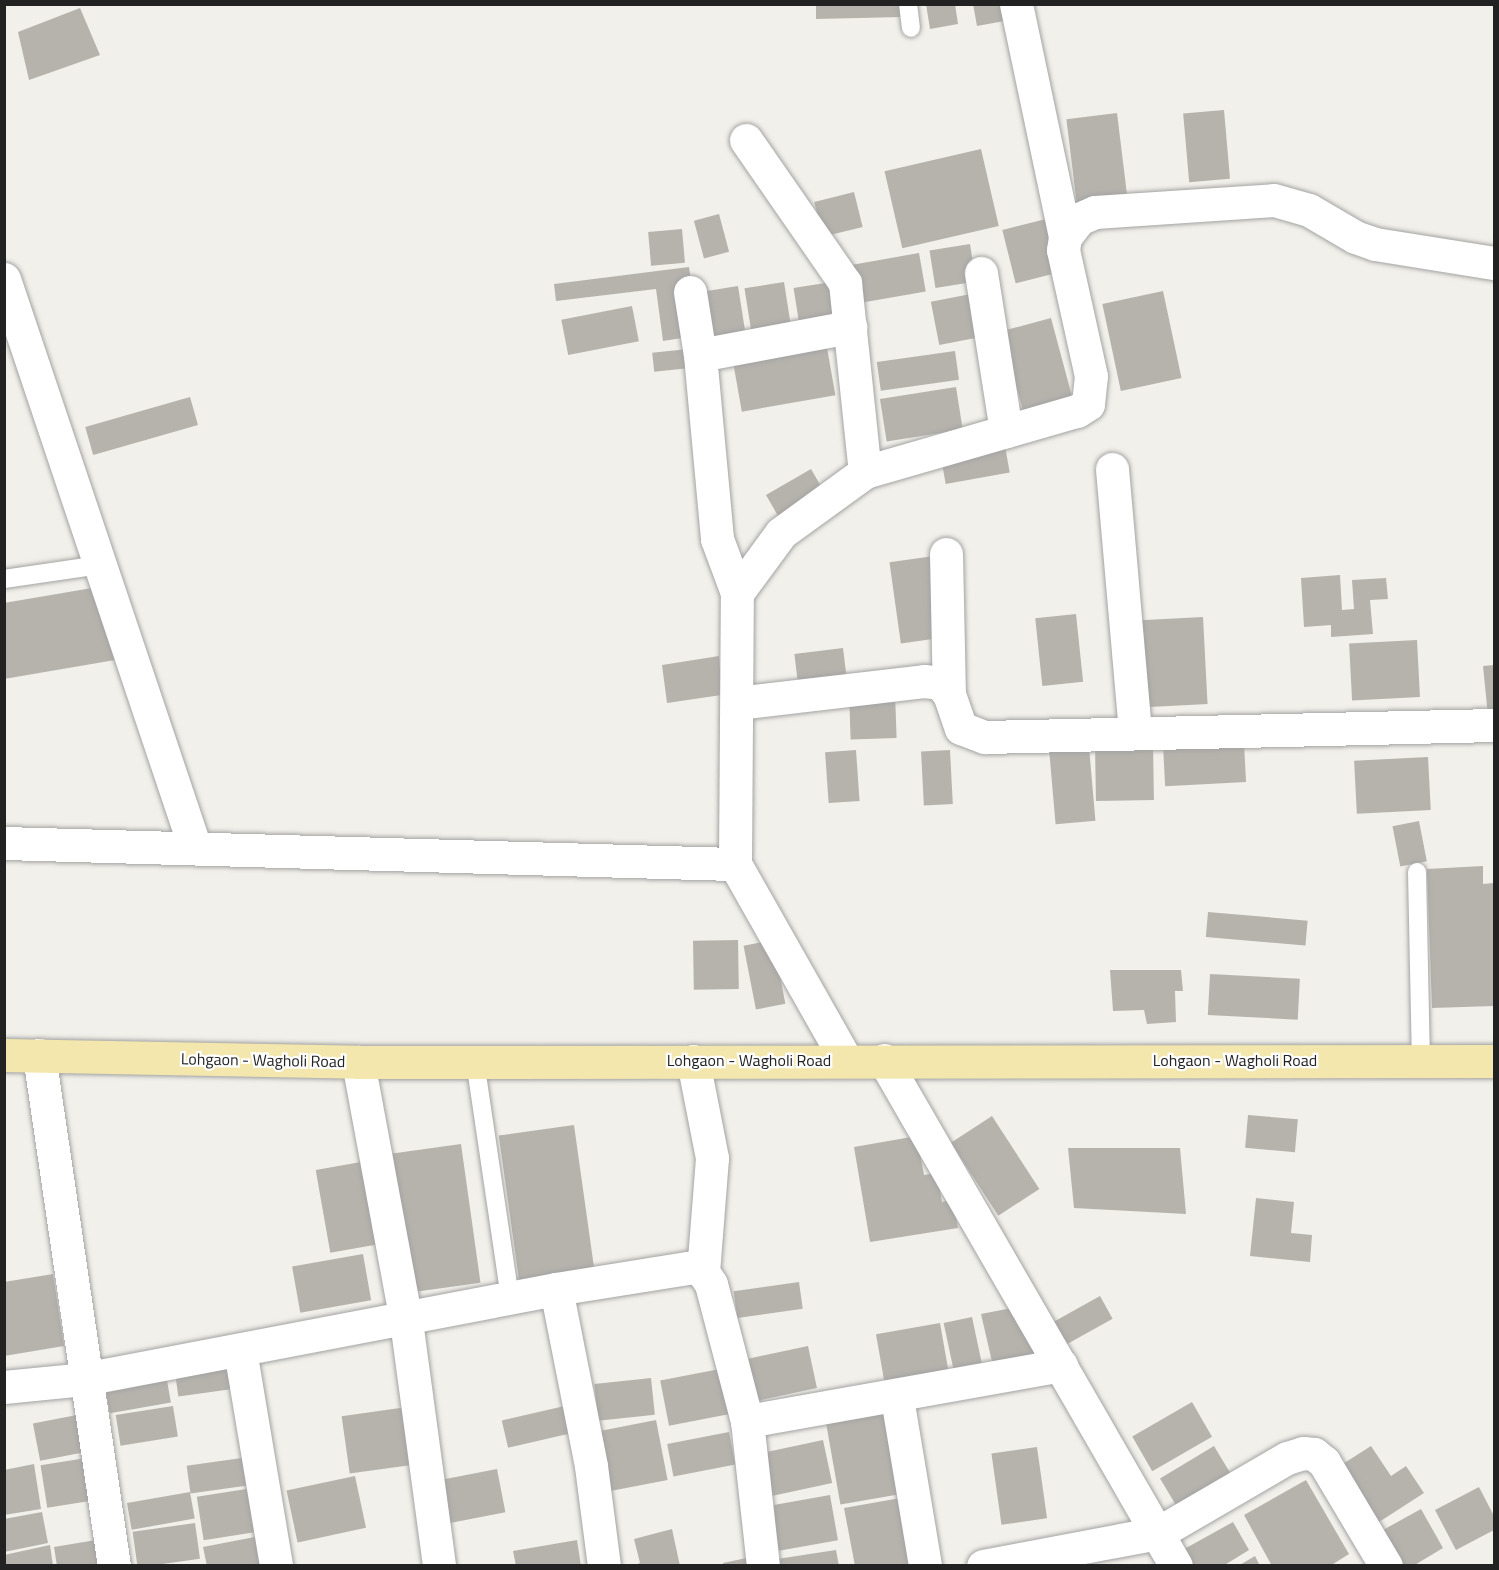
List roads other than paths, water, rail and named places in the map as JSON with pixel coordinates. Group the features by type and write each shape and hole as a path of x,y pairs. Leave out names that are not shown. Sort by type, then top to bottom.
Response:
{"main road":[{"name":"Lohgaon - Wagholi Road","path":"4,1055 358,1062 1494,1061"}],"street":[{"path":"737,593 781,533 865,472 1077,411 1088,404 1092,394 1063,250 1065,237 1016,4"},
{"path":"746,140 837,267 844,283 865,472"},
{"path":"1065,237 1079,219 1095,212 1274,200 1309,210 1355,237 1376,244 1494,263"},
{"path":"981,273 1006,431"},
{"path":"4,279 195,848"},
{"path":"690,292 700,355 717,539 737,593 735,864 846,1060"},
{"path":"700,355 850,327"},
{"path":"1112,469 1135,733"},
{"path":"946,554 949,693 961,728 971,735 1494,725"},
{"path":"737,703 924,681 940,683 949,693"},
{"path":"4,843 735,864"},
{"path":"39,1055 84,1379 114,1566"},
{"path":"884,1060 1176,1566"},
{"path":"693,1061 712,1158 703,1272"},
{"path":"358,1062 406,1321 439,1566"},
{"path":"4,1386 84,1379 406,1321 556,1289 694,1267 703,1272 711,1284 747,1421 764,1566"},
{"path":"556,1289 591,1466 604,1566"},
{"path":"240,1350 276,1566"},
{"path":"747,1421 897,1398 1061,1365"},
{"path":"897,1398 925,1566"},
{"path":"983,1566 1158,1533 1287,1458 1314,1454 1324,1462 1386,1566"}],"lane":[{"path":"908,4 911,28"},
{"path":"4,579 100,565"},
{"path":"1417,872 1420,1061"},
{"path":"475,1061 510,1299"}]}
